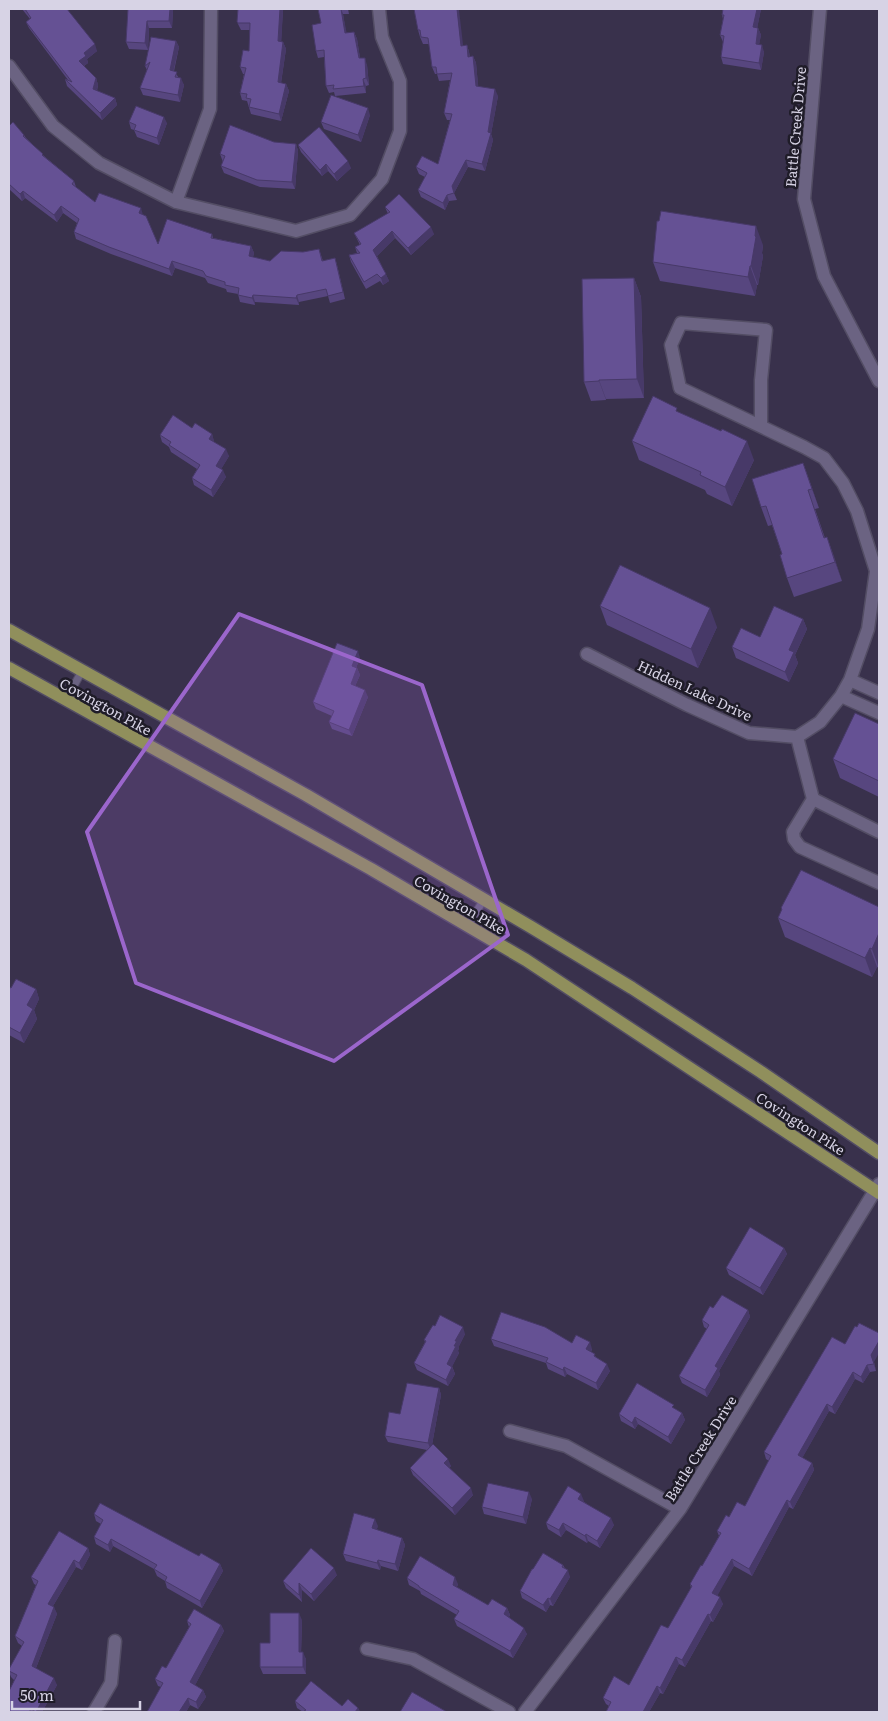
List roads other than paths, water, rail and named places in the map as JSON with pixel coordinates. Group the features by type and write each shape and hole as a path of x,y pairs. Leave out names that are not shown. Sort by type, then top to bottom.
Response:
{"main road":[{"name":"Covington Pike","path":"9,630 306,795 484,899 632,988 761,1072 879,1153"},
{"name":"Covington Pike","path":"9,668 370,869 534,965 878,1189"}],"street":[{"path":"176,202 210,109 211,9"},
{"path":"9,66 54,126 99,163 176,202 296,231 350,215 382,179 400,131 400,81 382,37 379,9"},
{"name":"Battle Creek Drive","path":"820,9 804,199 824,276 875,362 879,381"},
{"path":"761,426 761,380 766,330 681,323 671,345 680,388 824,458 843,483 857,511 876,571 868,629 850,680 841,696 820,722 797,737 813,799 793,832 794,839 800,847 879,883"},
{"name":"Hidden Lake Drive","path":"587,654 687,705 749,733 797,737"},
{"path":"850,680 879,694"},
{"path":"841,696 879,713"},
{"path":"813,799 879,832"},
{"name":"Battle Creek Drive","path":"526,1712 680,1510 878,1189"},
{"path":"510,1431 566,1446 680,1510"},
{"path":"94,1712 111,1683 115,1641"},
{"path":"367,1649 413,1659 509,1712"}],"lane":[{"path":"66,700 82,670"},
{"path":"468,926 484,899"}]}
